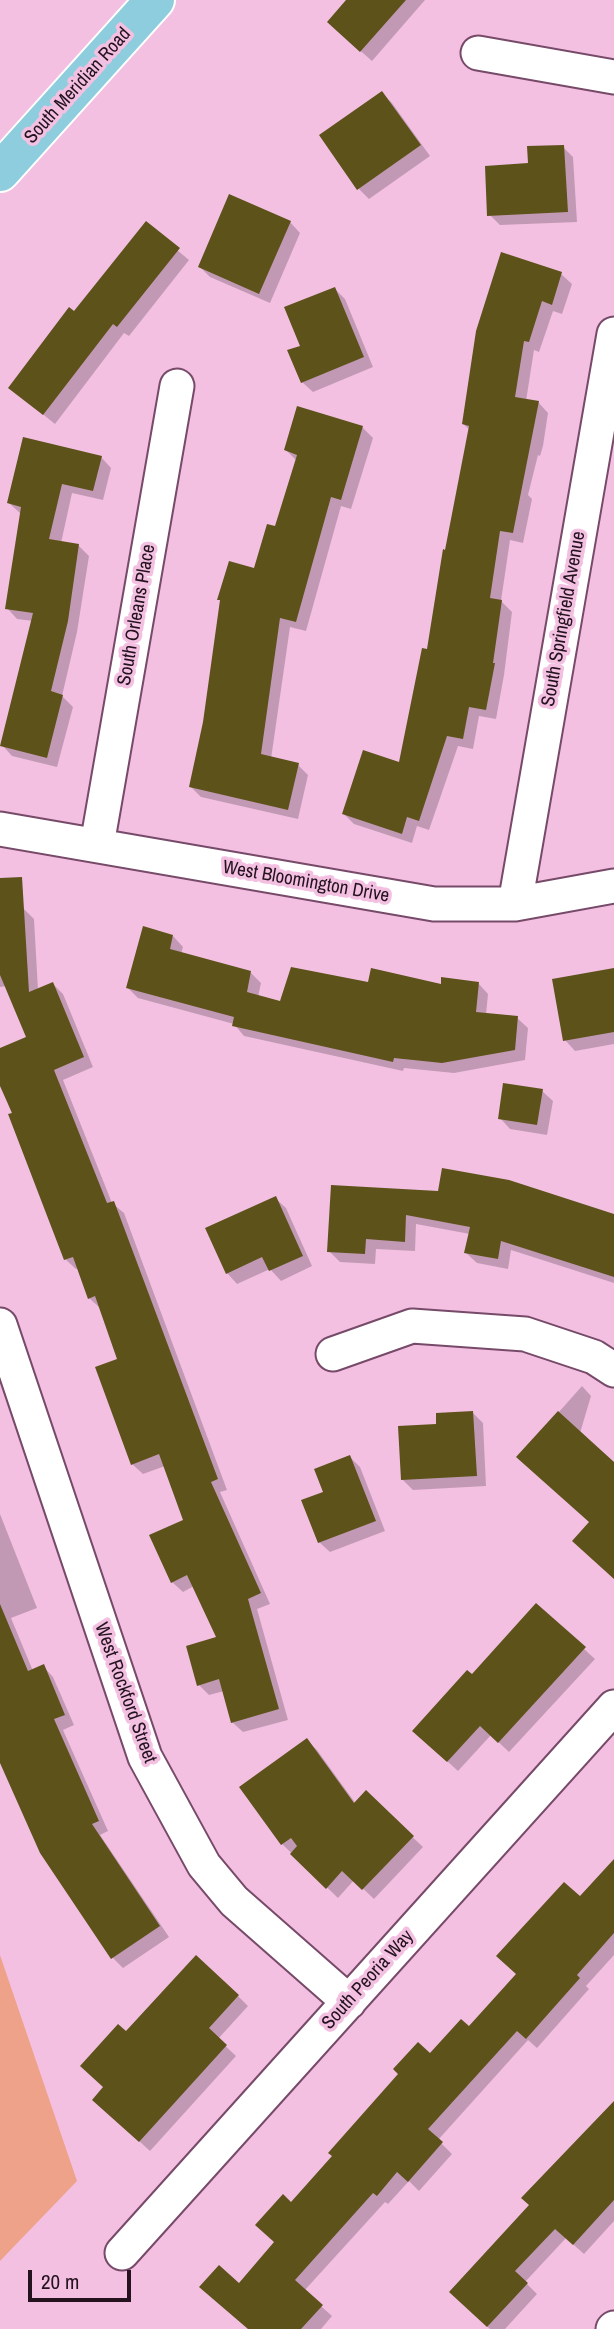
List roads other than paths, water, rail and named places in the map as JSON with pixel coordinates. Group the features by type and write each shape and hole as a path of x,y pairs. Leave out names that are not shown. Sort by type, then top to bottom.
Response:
{"main road":[{"name":"South Meridian Road","path":"0,172 155,0"}],"street":[{"path":"478,53 614,77"},
{"name":"South Springfield Avenue","path":"514,904 614,334"},
{"name":"South Orleans Place","path":"97,845 177,386"},
{"name":"West Bloomington Drive","path":"0,828 434,904 514,904 614,886"},
{"name":"West Rockford Street","path":"0,1325 145,1757 204,1865 234,1901 349,2002"},
{"path":"333,1354 412,1325 526,1334 594,1357 614,1370"},
{"name":"South Peoria Way","path":"122,2253 614,1707"}]}
